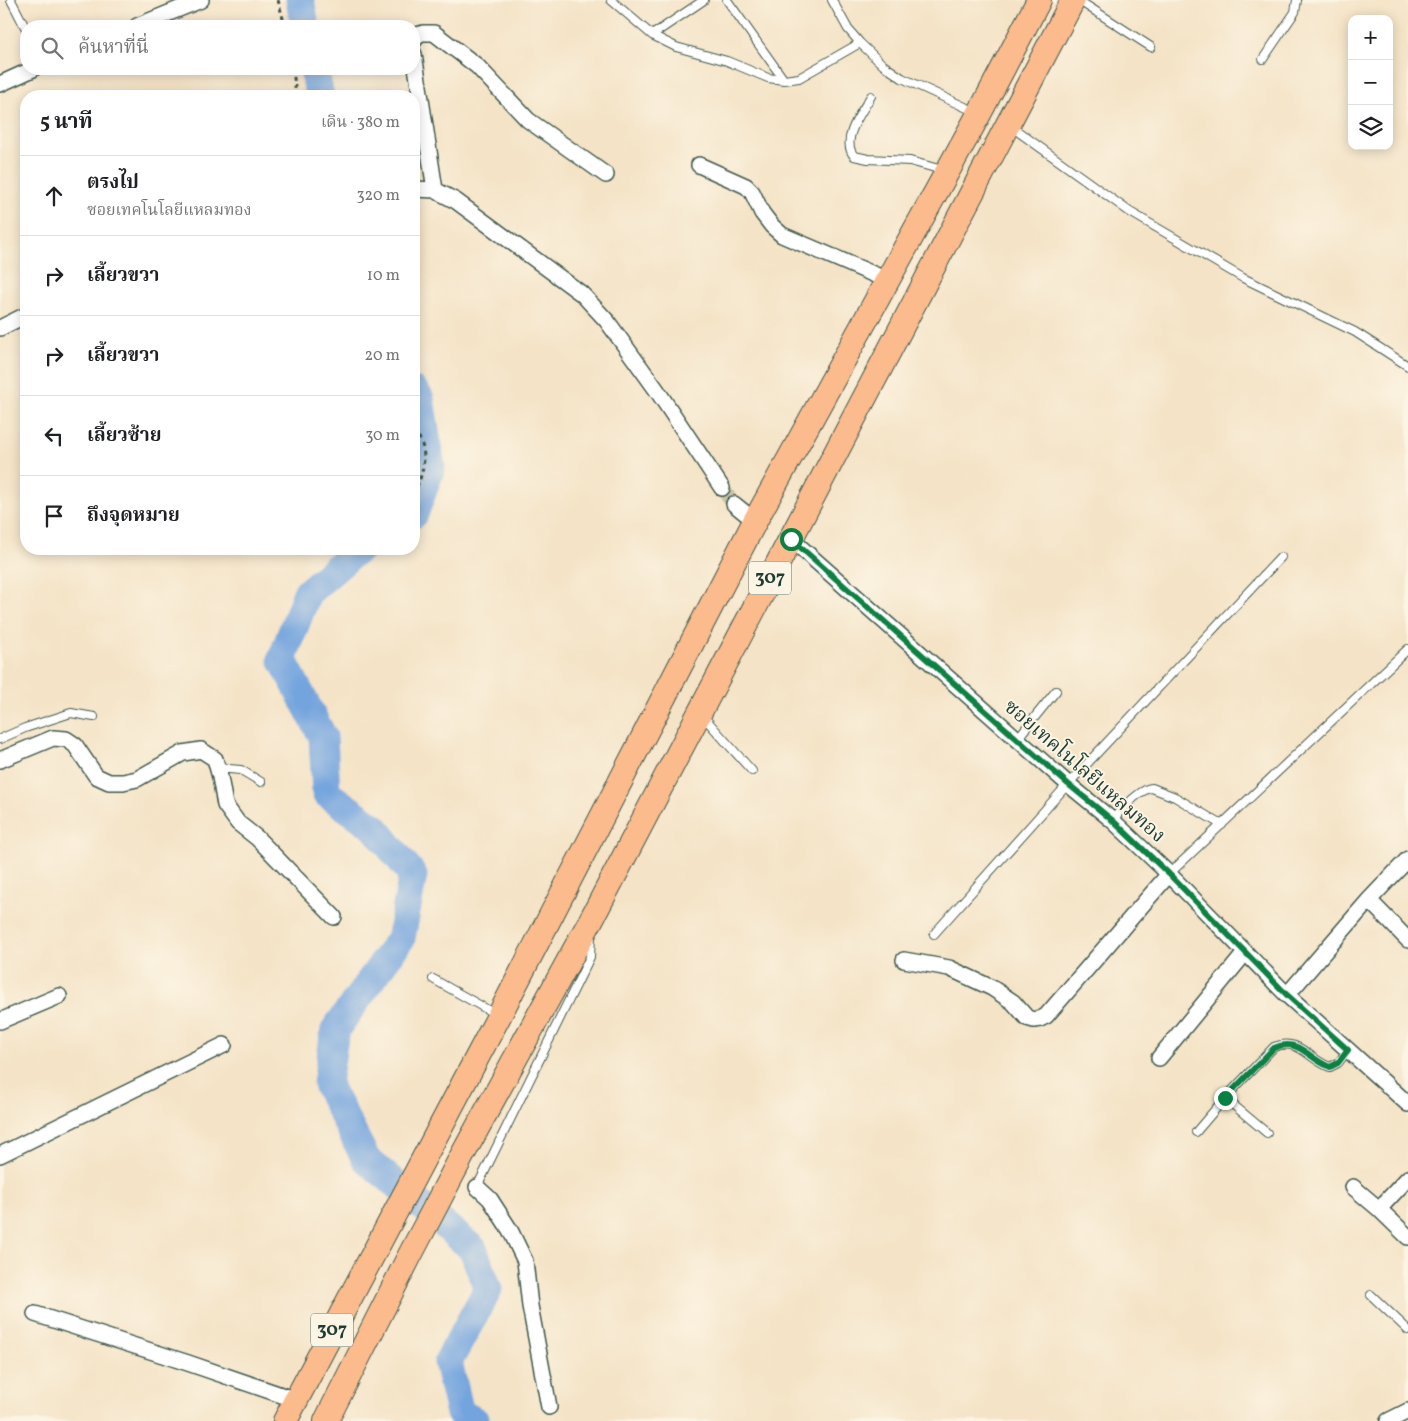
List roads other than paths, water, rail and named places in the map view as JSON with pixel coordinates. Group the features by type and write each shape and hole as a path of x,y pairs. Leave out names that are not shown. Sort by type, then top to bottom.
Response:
{"main road":[{"name":"307","path":"285,1421 499,1016 755,522 980,114 1039,0"},
{"name":"307","path":"326,1421 463,1154 591,920 1073,0"}],"street":[{"path":"152,20 201,0"},
{"path":"420,34 434,33 477,66 528,120 606,175"},
{"path":"0,84 20,75"},
{"path":"417,75 420,90"},
{"path":"420,93 435,190"},
{"path":"700,165 746,186 752,192 762,213 782,235 887,280"},
{"path":"420,189 435,190 456,201 582,294 607,321 630,351 722,488"},
{"path":"0,328 20,318"},
{"path":"734,504 755,522"},
{"name":"ซอยเทคโนโลยีแหลมทอง","path":"791,539 1068,784 1112,820 1169,874 1287,995 1408,1104"},
{"path":"0,760 53,738 66,739 74,745 96,776 109,782 123,782 137,779 183,753 201,750 215,759 225,805 238,823 257,838 334,918"},
{"path":"1287,995 1369,900 1408,859"},
{"path":"904,960 949,968 992,988 1013,1002 1027,1018 1040,1019 1046,1016 1169,874"},
{"path":"1369,900 1408,940"},
{"path":"1159,1058 1245,953"},
{"path":"0,1021 59,996"},
{"path":"0,1155 224,1045"},
{"path":"1379,1209 1408,1178"},
{"path":"477,1187 490,1198 510,1230 525,1261 530,1306 549,1407"},
{"path":"1353,1187 1408,1237"},
{"path":"35,1314 296,1400"},
{"path":"1388,1421 1408,1411"}],"lane":[{"path":"11,0 21,20"},
{"path":"611,0 652,35 676,48 727,61 768,78 784,80 799,78 860,44"},
{"path":"652,35 704,0"},
{"path":"727,0 784,80"},
{"path":"832,0 848,29 860,44 883,65 902,78 980,114"},
{"path":"1078,0 1151,47"},
{"path":"1263,58 1295,12 1297,0"},
{"path":"871,96 851,133 848,143 849,149 854,156 868,159 910,161 948,171"},
{"path":"1008,124 1130,212 1244,278 1355,332 1408,366"},
{"path":"934,934 1068,784 1281,557"},
{"path":"1169,874 1406,654"},
{"path":"1017,739 1056,691"},
{"path":"0,739 71,712 94,717"},
{"path":"700,712 752,771"},
{"path":"217,768 241,770 262,782"},
{"path":"1112,820 1148,788 1152,788 1175,797 1222,825"},
{"path":"477,1187 590,957 591,920"},
{"path":"433,979 499,1016"},
{"path":"1196,1132 1225,1098 1274,1048 1290,1044 1296,1046 1330,1067 1338,1063 1348,1050"},
{"path":"1225,1098 1267,1133"},
{"path":"1370,1294 1408,1330"}],"waterway":[{"path":"300,0 304,20"},
{"path":"315,75 319,90"},
{"path":"420,399 431,468 420,498"},
{"path":"351,555 307,593 282,659 323,737 326,793 374,827 413,875 401,938 335,1030 327,1084 366,1159 473,1249 488,1289 448,1362 460,1413 475,1421"}],"tunnel":[{"path":"722,488 734,504"}]}
